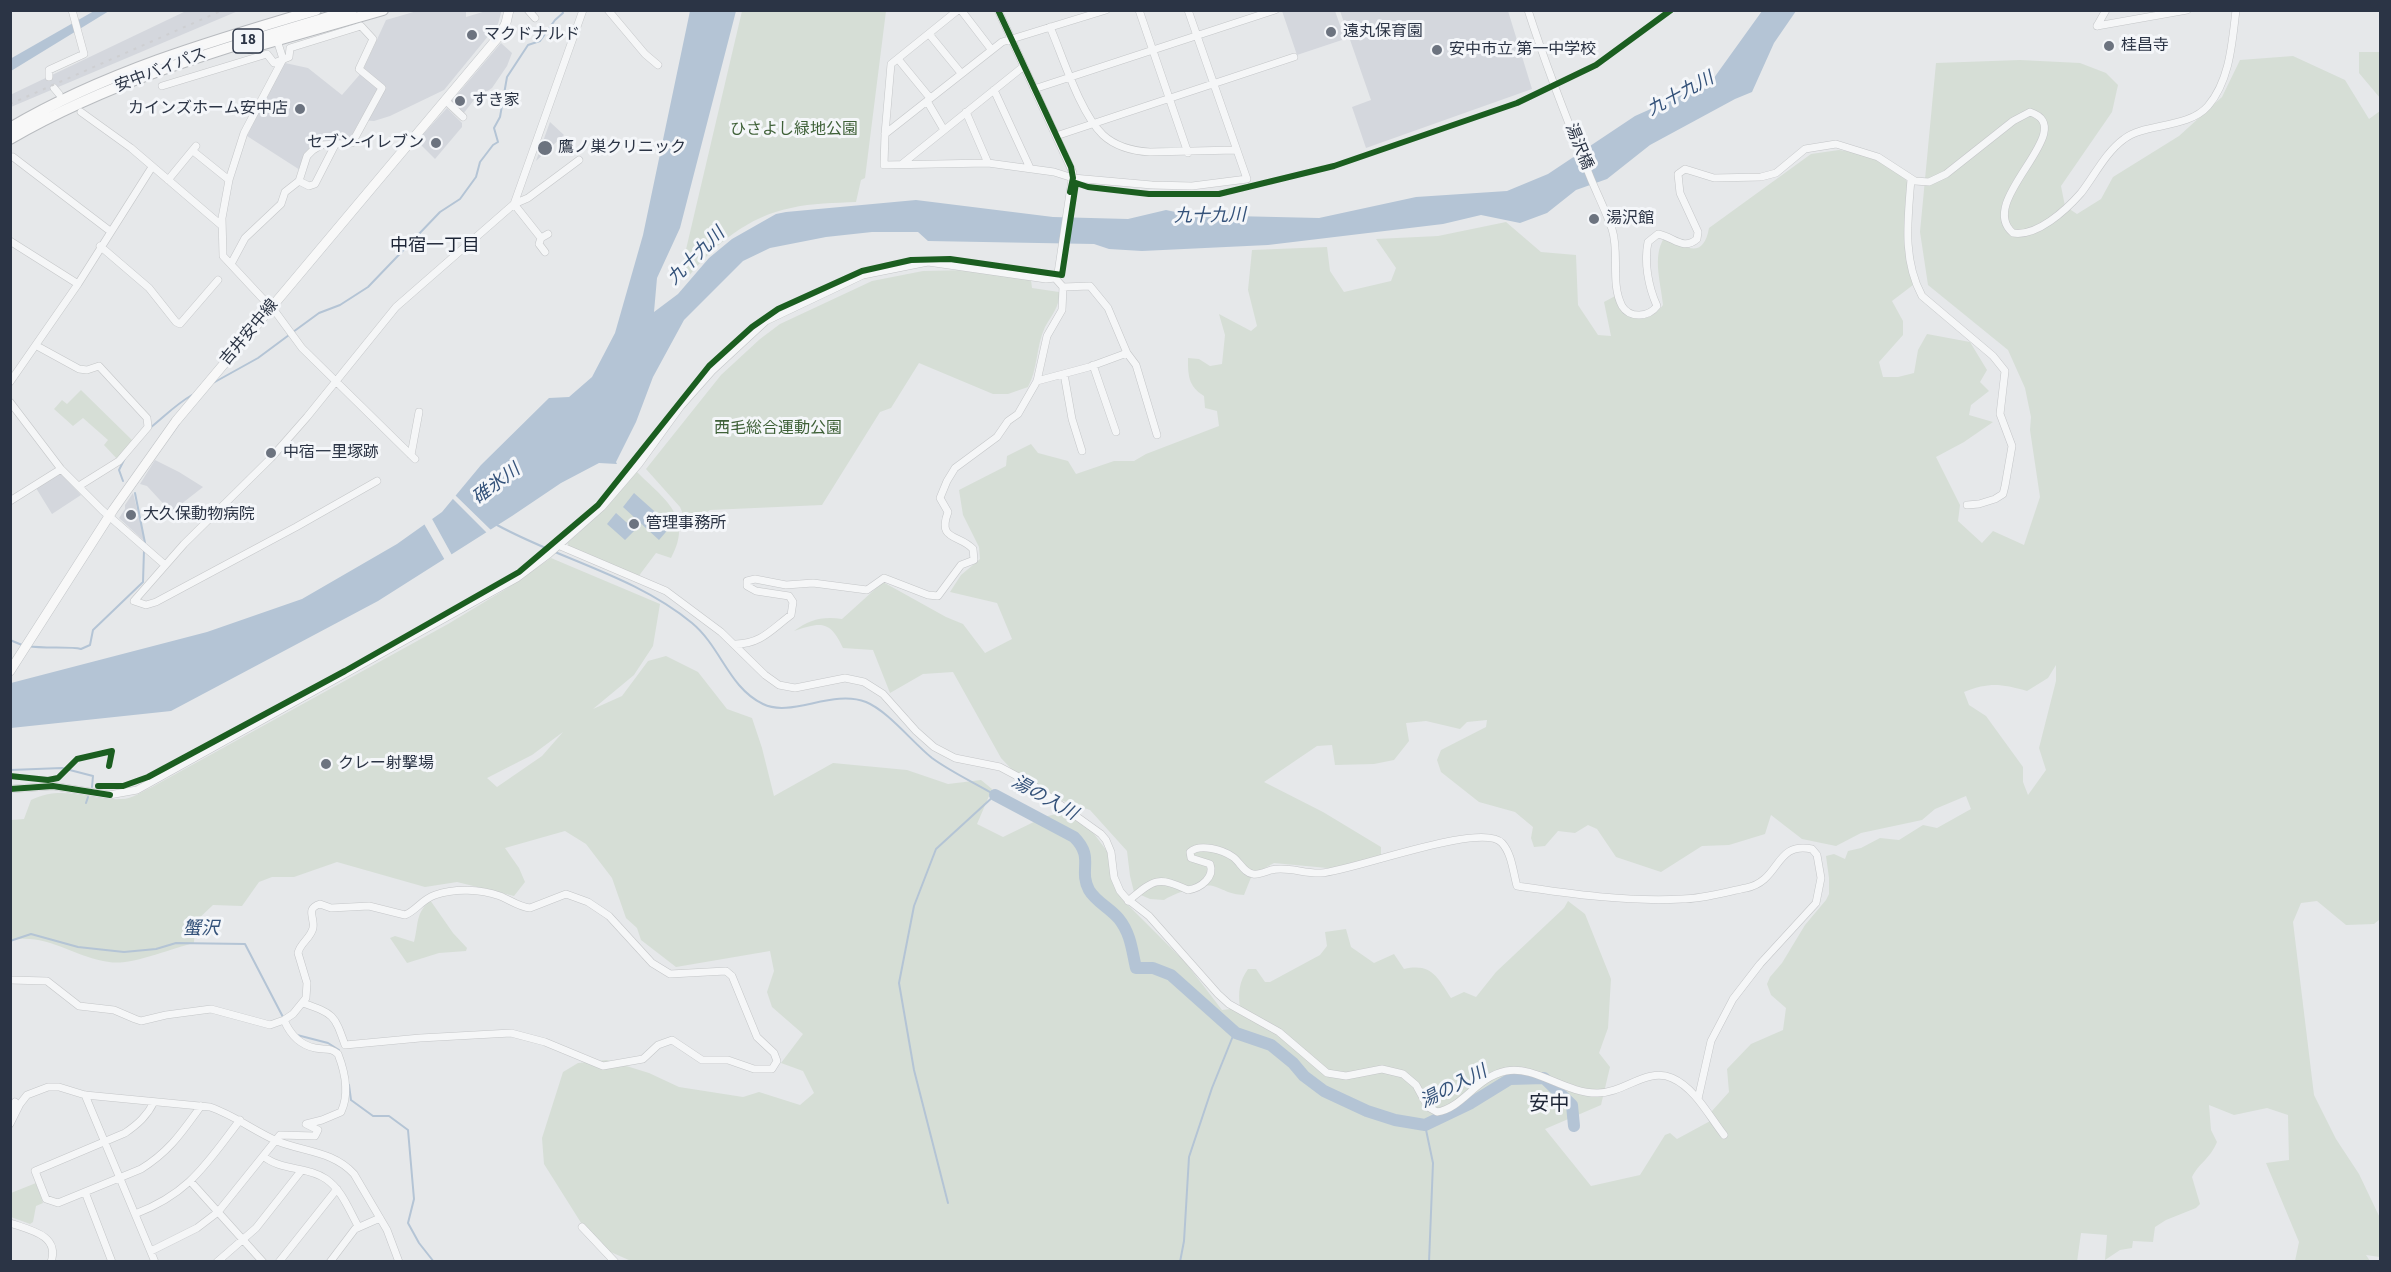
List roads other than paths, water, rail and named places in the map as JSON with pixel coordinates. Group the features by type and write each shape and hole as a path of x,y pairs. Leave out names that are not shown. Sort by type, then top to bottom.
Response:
{"highway":[{"path":"175,53 230,29 291,10"},
{"name":"安中バイパス","path":"10,128 61,101 175,53 316,10"},
{"name":"安中バイパス","path":"10,139 65,109 144,76 211,52 352,10"},
{"path":"144,76 382,10"}],"main road":[{"name":"吉井安中線","path":"10,671 109,516 176,422 500,35 509,10"}],"street":[{"path":"528,10 535,18"},
{"path":"514,204 583,10"},
{"path":"609,10 645,54 658,65"},
{"path":"991,49 959,10 891,64 884,165 988,163 1030,168 1072,182 1168,186 1192,186 1247,179 1188,10"},
{"path":"736,644 750,644 763,638 791,615 793,602 789,596 756,591 747,586 747,582 755,579 786,585 813,583 867,590 884,578 928,595 938,596 961,565 974,560 973,549 965,541 954,540 947,533 944,523 948,512 940,498 955,468 997,436 1008,421 1018,414 1037,381 1047,336 1062,310 1063,287 1056,275 1072,182 1071,167 999,10"},
{"path":"885,134 1002,42 1106,10"},
{"path":"1139,10 1188,153"},
{"path":"1034,89 1275,10"},
{"name":"湯沢橋","path":"1528,10 1554,88 1612,229 1617,289 1623,308 1629,313 1643,315 1654,311 1656,306 1646,256 1648,242 1658,234 1672,238 1683,245 1689,245 1697,239 1698,232 1678,185 1678,174 1685,169 1713,178 1761,177 1776,173 1805,149 1836,144 1878,156 1911,179"},
{"path":"2106,10 2097,26 2187,10"},
{"path":"1967,505 1995,500 2003,494 2012,446 2000,414 2006,371 1993,356 1922,296 1916,284 1906,237 1911,179 1921,183 1938,179 2021,115 2030,112 2039,115 2044,121 2044,138 2011,192 2005,212 2006,225 2013,233 2021,235 2031,232 2050,220 2080,194 2105,158 2124,139 2135,132 2167,126 2206,107 2222,84 2231,48 2236,10"},
{"path":"49,77 49,70 84,54 73,14"},
{"path":"162,86 267,54 274,63 289,57 290,48 361,26 373,39 359,69 382,88 352,142 321,145 307,156 298,181 285,192 281,204 245,238 231,264"},
{"path":"1050,27 1071,77 1102,134 1124,147 1150,152 1188,153 1236,150"},
{"path":"929,34 961,73"},
{"path":"277,40 283,59 244,133 229,180 222,225 222,252 302,348 413,457 419,412"},
{"path":"1056,136 1294,57"},
{"path":"898,59 928,100 944,130"},
{"path":"902,164 1024,66"},
{"path":"994,90 1030,168"},
{"path":"445,100 463,117"},
{"path":"81,112 222,225"},
{"path":"966,112 988,163"},
{"path":"298,181 309,186 315,184 335,145"},
{"path":"168,180 195,148 229,180"},
{"path":"13,157 110,231"},
{"path":"376,481 156,602 146,605 134,601 203,524 271,458 400,303 514,204 528,198 579,160"},
{"path":"10,382 78,284 152,167"},
{"path":"514,204 544,236 539,244 545,252"},
{"path":"10,241 78,284"},
{"path":"100,246 149,288 180,324 218,279"},
{"path":"10,789 53,786 110,795 137,790 517,578 549,554 602,507 712,370 766,321 863,275 928,261 1046,279 1056,275"},
{"path":"1063,287 1090,286 1094,288 1108,308 1127,353 1136,365 1157,435"},
{"path":"37,346 79,369 87,370 99,366 147,418 148,427 119,461 101,470 79,486"},
{"path":"1037,381 1127,353"},
{"path":"1093,365 1116,432"},
{"path":"1064,374 1082,451"},
{"path":"10,402 61,469 109,516 165,565"},
{"path":"10,501 61,469"},
{"path":"557,547 666,591 736,644 773,682 787,688 795,688 845,678 871,685 883,694 916,731 934,747 955,758 1000,767 1030,783 1068,809 1106,840 1117,886 1128,901 1163,931 1218,994 1235,1008 1288,1039 1327,1073 1346,1076 1382,1069 1393,1070 1411,1080 1432,1111 1444,1111 1450,1108 1482,1081 1497,1074 1518,1070 1577,1091 1598,1094 1616,1091 1647,1076 1667,1076 1680,1082 1698,1099 1724,1135"},
{"path":"1128,901 1145,887 1158,881 1173,882 1188,890 1204,882 1211,875 1212,867 1210,864 1191,858 1190,852 1196,848 1209,848 1227,854 1233,857 1245,871 1255,875 1288,868 1319,873 1465,838 1493,838 1499,840 1505,847 1517,886 1597,896 1664,900 1696,898 1761,883 1786,852 1812,849 1817,855 1821,878 1816,903 1760,964 1733,999 1711,1041 1698,1099"},
{"path":"10,980 47,981 79,1006 114,1010 141,1021 205,1009 228,1012 270,1025 284,1020 306,998 307,983 298,953 312,932 311,913 320,903 331,908 369,906 405,915 422,900 448,892 486,893 530,908 566,894 588,902 609,916 652,963 670,974 726,971 732,976 757,1037 774,1053 777,1061 772,1069 754,1070 728,1060 702,1060 672,1040 658,1045 643,1059 603,1066 545,1042 511,1033 345,1045 336,1020 326,1011 303,1003"},
{"path":"151,1251 197,1228 218,1212 280,1135 315,1136 318,1130 306,1124 341,1112 346,1094 346,1082 338,1054 329,1048 313,1048 302,1043 295,1037 284,1020"},
{"path":"10,1110 15,1102 33,1091 48,1087 59,1087 85,1095 221,1110 276,1140 329,1156 347,1167 354,1174 380,1218 399,1262"},
{"path":"85,1095 155,1262"},
{"path":"10,1124 15,1102"},
{"path":"154,1102 138,1124 105,1142 35,1171 46,1199 58,1203 141,1168 165,1153 201,1106"},
{"path":"135,1214 168,1200 191,1182 240,1120"},
{"path":"263,1156 273,1164 325,1178 337,1189 358,1226"},
{"path":"217,1262 244,1240 266,1217 301,1171"},
{"path":"191,1182 263,1262"},
{"path":"279,1262 337,1189"},
{"path":"85,1192 112,1262"},
{"path":"334,1260 358,1226 380,1218"},
{"path":"10,1223 42,1234 48,1239 52,1248 51,1262"},
{"path":"582,1227 615,1262"}],"water":[{"path":"94,11 109,11 11,71 10,59"},
{"path":"690,11 736,11 680,228 657,278 654,312 678,294 709,258 732,239 776,214 786,212 916,200 1053,217 1128,219 1166,210 1190,215 1319,218 1416,197 1507,191 1548,174 1635,116 1711,82 1762,11 1796,11 1774,43 1752,92 1650,145 1607,179 1576,190 1547,213 1520,223 1481,215 1443,224 1268,245 1142,251 1109,249 1094,244 928,241 918,232 872,232 826,237 770,248 743,261 684,320 653,377 617,464 599,463 561,483 378,601 171,711 11,728 11,683 207,632 302,599 397,544 442,512 481,465 549,398 569,397 592,377 615,333 643,235"},
{"path":"634,493 671,526 659,540 623,507"},
{"path":"616,513 635,530 625,540 607,524"}],"waterway":[{"path":"293,332 319,313 340,305 368,287 440,212 460,199 476,177 480,162 498,142 494,128 500,117 507,77 528,45 540,41 563,13 562,10"},
{"path":"213,383 258,358 289,335"},
{"path":"150,428 192,395"},
{"path":"123,481 119,470 125,458"},
{"path":"135,493 145,543"},
{"name":"湯の入川","path":"497,525 622,581 670,607 702,633 733,678 751,697 763,704 786,708 840,699 866,702 883,712 932,758 995,795 936,849 914,906 899,983 914,1070 948,1203"},
{"path":"28,646 81,649 90,645 93,630 143,582 144,550"},
{"path":"10,640 22,645"},
{"path":"10,770 62,768 93,776 92,787"},
{"name":"湯の入川","path":"995,795 1074,837 1080,844 1084,851 1085,876 1089,890 1123,925 1136,968 1153,968 1171,975 1236,1033 1271,1045 1324,1091 1367,1111 1395,1120 1425,1125 1471,1103 1510,1079 1544,1078 1572,1105 1574,1126"},
{"path":"86,803 88,797"},
{"name":"蟹沢","path":"10,941 31,934 78,947 124,952 156,949 176,943 245,944 284,1019"},
{"path":"1180,1262 1184,1241 1189,1157 1212,1088 1235,1031"},
{"name":"蟹沢","path":"297,1035 328,1043 339,1050"},
{"name":"蟹沢","path":"349,1085 351,1100 373,1116 389,1116 408,1130 414,1199 408,1223 419,1243 434,1262"},
{"path":"1425,1125 1433,1163 1429,1262"}],"railway":[{"path":"10,104 223,10"}],"place":[{"name":"遠丸保育園","path":"1331,32"},
{"name":"マクドナルド","path":"472,35"},
{"name":"桂昌寺","path":"2109,46"},
{"name":"安中市立 第一中学校","path":"1437,50"},
{"name":"すき家","path":"460,101"},
{"name":"カインズホーム安中店","path":"300,109"},
{"name":"セブン-イレブン","path":"436,143"},
{"name":"鷹ノ巣クリニック","path":"545,148"},
{"name":"湯沢館","path":"1594,219"},
{"name":"中宿一里塚跡","path":"271,453"},
{"name":"大久保動物病院","path":"131,515"},
{"name":"管理事務所","path":"634,524"},
{"name":"クレー射撃場","path":"326,764"}],"district":[{"name":"中宿一丁目","path":"435,247"},
{"name":"安中","path":"1549,1106"}],"water label":[{"name":"九十九川","path":"1681,95"},
{"name":"九十九川","path":"1210,217"},
{"name":"九十九川","path":"697,257"},
{"name":"碓氷川","path":"497,485"}],"park label":[{"name":"ひさよし緑地公園","path":"794,130"},
{"name":"西毛総合運動公園","path":"778,429"}]}
